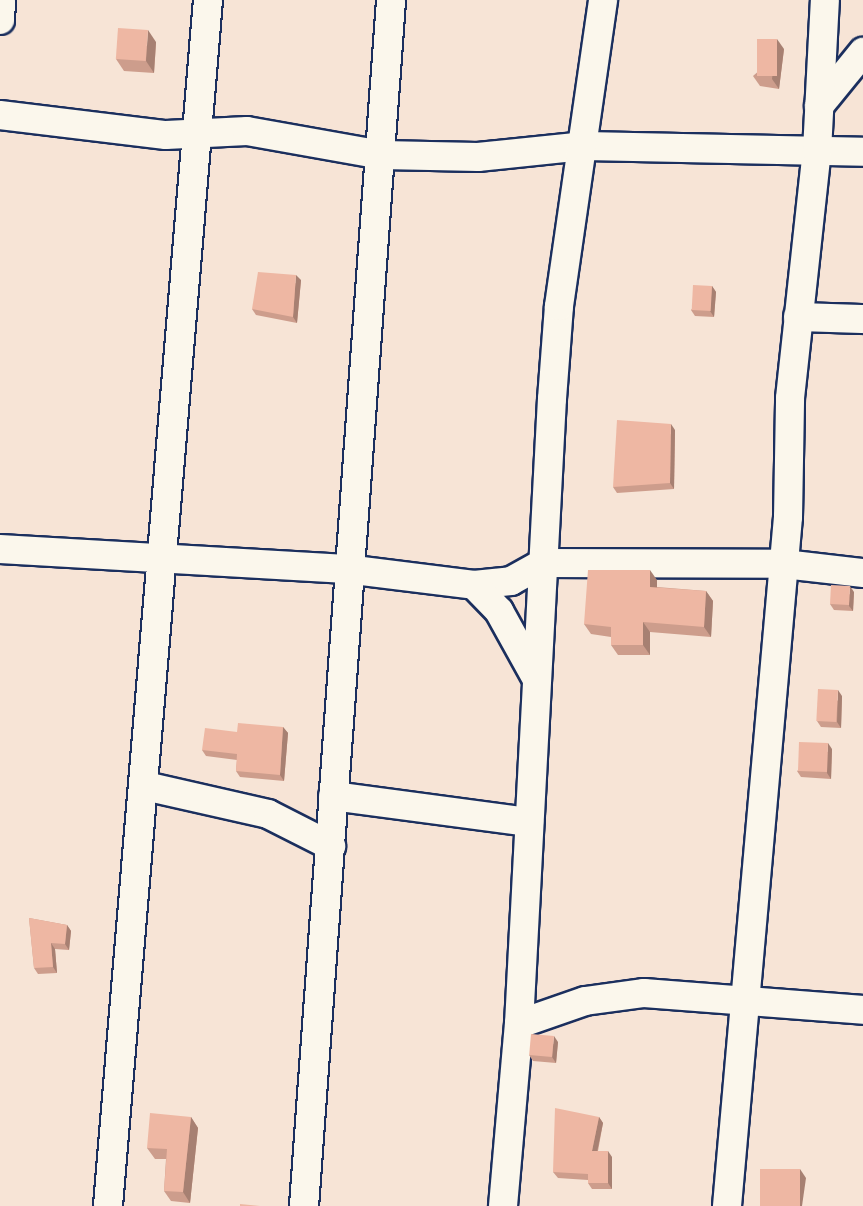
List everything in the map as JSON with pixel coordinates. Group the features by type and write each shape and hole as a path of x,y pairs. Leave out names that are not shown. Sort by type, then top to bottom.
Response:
{"street":[{"path":"0,20 1,0"},
{"path":"108,1206 208,0"},
{"path":"304,1206 331,846 346,569 369,355 391,0"},
{"path":"503,1206 519,1024 559,306 585,146 603,0"},
{"path":"727,1206 784,564 798,317 817,151 825,0"},
{"path":"819,106 863,52"},
{"path":"0,115 89,129 197,133 247,131 382,155 478,157 585,146 863,152"},
{"path":"798,317 863,319"},
{"path":"0,549 346,569 474,585 511,581 543,563 784,564 863,573"},
{"path":"474,585 499,611 537,679"},
{"path":"145,786 268,814 331,846"},
{"path":"333,796 529,822"},
{"path":"519,1024 585,1001 644,993 744,998 863,1010"}],"building":[{"path":"118,28 148,30 146,61 116,59"},
{"path":"757,39 777,39 777,76 757,76"},
{"path":"258,272 296,275 293,317 252,309"},
{"path":"693,285 712,286 711,311 692,310"},
{"path":"617,420 671,424 670,483 613,487"},
{"path":"588,570 650,570 650,587 706,591 704,627 643,622 643,645 611,645 611,627 584,624"},
{"path":"831,585 850,586 849,605 830,604"},
{"path":"818,689 838,690 836,722 816,721"},
{"path":"238,723 283,727 280,775 236,771 237,754 202,750 205,728 237,732"},
{"path":"799,742 828,743 827,772 798,771"},
{"path":"29,918 67,925 65,944 51,943 53,967 34,968"},
{"path":"531,1034 554,1036 552,1057 529,1055"},
{"path":"555,1108 599,1117 592,1151 608,1151 608,1183 588,1183 588,1174 553,1172"},
{"path":"150,1113 191,1117 183,1192 164,1191 167,1149 147,1148"},
{"path":"760,1169 800,1169 800,1206 760,1206"}]}
